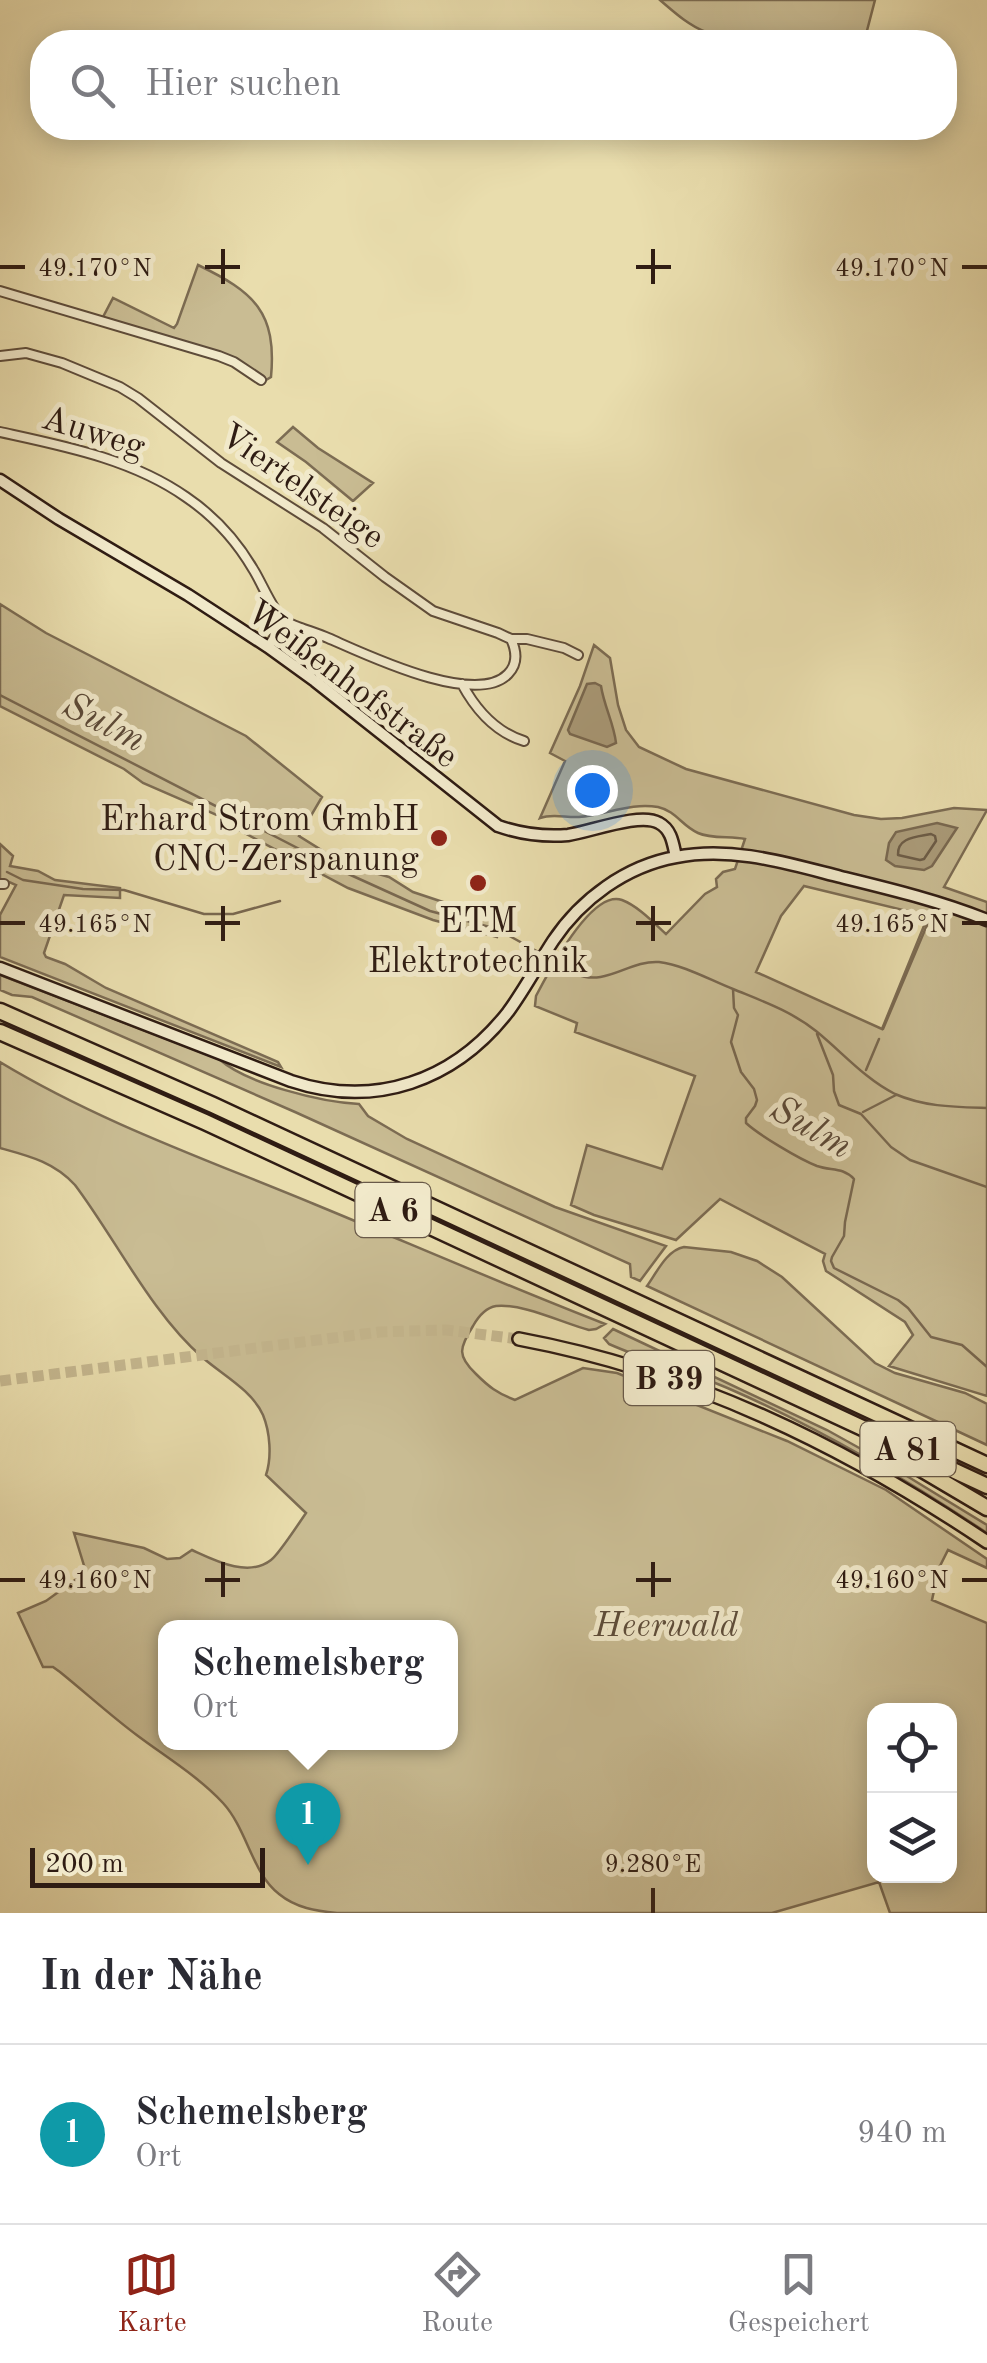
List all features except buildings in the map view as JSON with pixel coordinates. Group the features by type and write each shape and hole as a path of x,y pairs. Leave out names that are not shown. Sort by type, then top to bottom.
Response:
{"highway":[{"name":"A 6","path":"0,1012 230,1113 987,1465"},
{"name":"A 6","path":"0,1032 204,1122 829,1413 987,1508"},
{"name":"A 81","path":"829,1413 987,1486"}],"main road":[{"name":"B 39","path":"520,1339 622,1362 766,1417 848,1457 987,1542"}],"street":[{"path":"0,291 220,356 261,380"},
{"name":"Viertelsteige","path":"0,356 40,356 120,387 221,463 323,528 419,603 510,640 521,638 578,655"},
{"name":"Auweg","path":"0,432 120,462 186,496 234,540 285,621"},
{"name":"Weißenhofstraße","path":"0,480 268,647 498,826 552,836 652,820 670,833 676,856"},
{"path":"268,647 285,621 416,675 462,684 496,682 508,674 516,653 510,640"},
{"path":"462,684 482,714 498,728 524,741"},
{"path":"0,968 308,1086 366,1092 418,1080 469,1052 510,1009 548,948 597,892 626,874 676,856 750,855 933,901 987,920"}],"green space":[{"path":"660,0 875,0 867,30 702,30"},
{"path":"198,265 234,285 258,307 270,336 271,377 266,380 236,360 103,317 113,298 174,328"},
{"path":"293,427 373,483 353,501 277,442"},
{"path":"0,604 46,633 246,736 322,797 299,836 344,864 389,877 413,892 503,922 497,937 433,920 348,888 217,815 143,783 124,769 0,706"},
{"path":"594,645 610,658 626,730 639,747 686,769 881,819 954,808 987,810 944,887 987,902 987,1396 889,1366 913,1335 905,1322 826,1271 825,1254 720,1199 676,1240 571,1205 587,1145 662,1169 695,1076 575,1032 577,1023 535,1006 536,996 572,936 597,907 610,900 622,900 640,910 666,934 717,887 716,879 723,872 735,869 745,839 703,835 658,807 540,818 565,761 550,753","holes":["804,886 928,916 882,1029 756,972 781,916"]},
{"path":"0,844 13,856 10,866 38,871 55,880 120,888 120,898 64,895 44,953 46,957 106,988 278,1062 281,1067 0,957 0,915 16,885 0,878"},
{"path":"0,975 219,1059 266,1084 325,1100 359,1104 368,1116 407,1139 555,1207 666,1246 640,1281 631,1277 630,1264 32,997 0,990"},
{"name":"Heerwald","path":"0,1062 154,1139 605,1324 589,1330 518,1308 496,1306 485,1311 465,1340 463,1357 481,1379 503,1395 515,1400 583,1368 617,1373 787,1441 886,1490 987,1559 987,1568 948,1550 939,1568 932,1600 987,1623 987,1913 890,1913 879,1883 957,1883 957,1703 867,1703 867,1883 876,1883 772,1913 337,1913 299,1906 279,1894 263,1875 223,1803 60,1672 43,1667 18,1613 46,1601 86,1572 74,1533 144,1548 167,1559 180,1558 192,1550 231,1566 252,1567 275,1557 306,1513 266,1475 269,1437 258,1406 184,1339 135,1275 75,1185 50,1165 0,1148"},
{"path":"684,1247 731,1252 757,1261 782,1277 875,1363 987,1404 987,1445 647,1286 667,1257"},
{"path":"613,1329 827,1430 987,1525 987,1533 894,1474 798,1421 717,1384 609,1344 604,1338"}],"water":[{"path":"587,684 601,686 615,736 616,743 607,747 568,730"},
{"path":"937,823 957,828 932,866 924,870 895,866 886,860 896,832"}],"waterway":[{"name":"Sulm","path":"0,695 344,872 430,911 497,929 542,954"},
{"path":"7,872 23,880 83,889 124,890 204,914 233,914 280,901"},
{"path":"883,1029 930,918"},
{"name":"Sulm","path":"549,958 587,977 659,962 687,969 733,989 738,1015 731,1042 741,1072 757,1100 746,1123 800,1158 854,1179 844,1236 831,1261 834,1268 898,1300 931,1337 962,1345 987,1367"},
{"path":"733,989 806,1024 895,1094 929,1104 987,1108"},
{"path":"817,1034 833,1075 839,1105 861,1114 891,1147 910,1160 987,1187"},
{"path":"866,1070 879,1039"},
{"path":"863,1112 896,1095"}],"tunnel":[{"path":"0,1381 380,1332 446,1330 519,1339"}],"place":[{"name":"Erhard Strom GmbH CNC-Zerspanung","path":"439,838"},
{"name":"ETM Elektrotechnik","path":"478,883"},
{"name":"Schemelsberg","path":"308,1865"}]}
